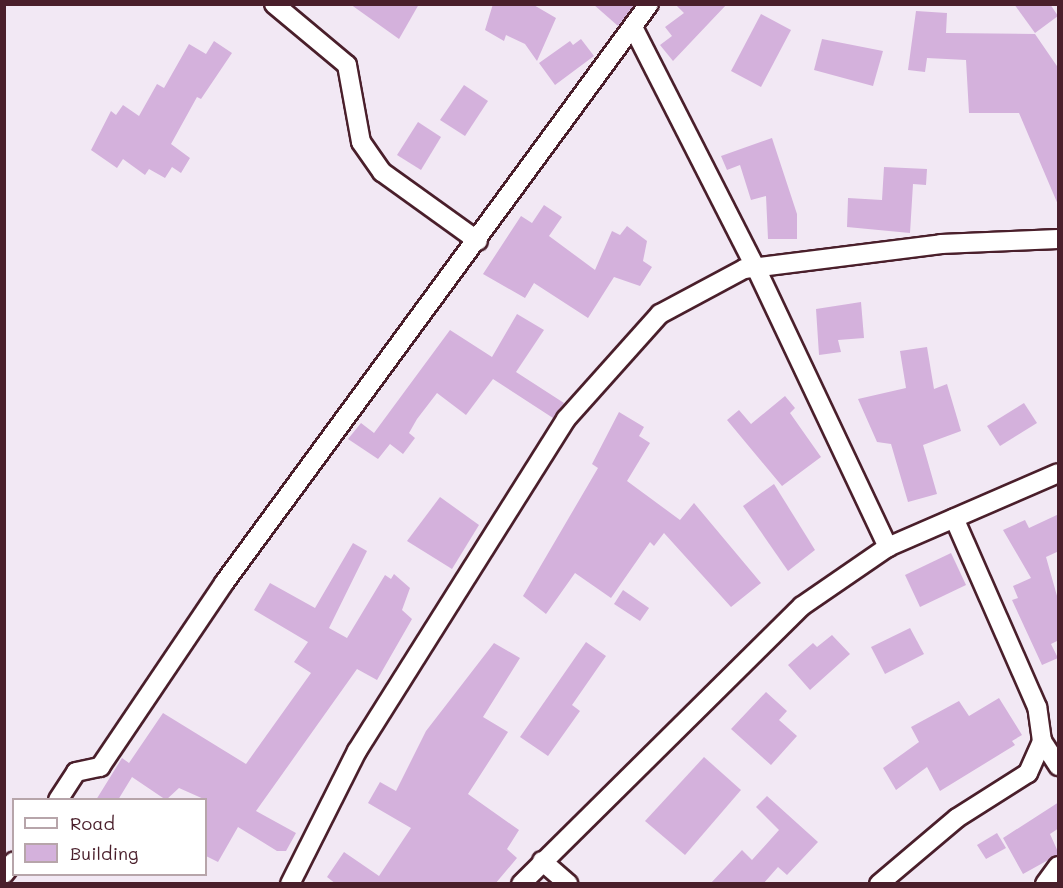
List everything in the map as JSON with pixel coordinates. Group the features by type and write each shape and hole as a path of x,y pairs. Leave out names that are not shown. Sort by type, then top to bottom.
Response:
{"street":[{"path":"274,4 347,65 361,142 382,172 478,241"},
{"path":"59,798 76,772 100,767 224,583 634,29 650,4"},
{"path":"634,29 756,268 888,548"},
{"path":"290,884 357,751 566,419 660,314 721,278 756,268 941,244 1059,239"},
{"path":"521,884 778,627 888,548 1059,472"},
{"path":"954,518 1037,708 1042,741 1059,766"},
{"path":"879,884 957,818 1028,773 1042,741"},
{"path":"542,861 568,884"},
{"path":"1045,884 1059,866"}],"building":[{"path":"350,4 419,4 399,39"},
{"path":"493,4 532,4 556,18 537,61 525,44 506,35 504,41 485,30"},
{"path":"593,4 635,4 618,26"},
{"path":"675,4 727,4 673,61 660,45 672,36 665,27 684,13"},
{"path":"1014,4 1050,4 1058,16 1035,33"},
{"path":"916,11 947,13 946,33 1035,34 1059,69 1059,207 1019,113 969,113 966,60 927,58 925,72 908,70"},
{"path":"761,14 791,30 761,87 731,71"},
{"path":"581,39 594,56 555,85 539,63 570,41 573,45"},
{"path":"822,39 883,51 873,86 814,70"},
{"path":"214,41 232,53 201,99 197,97 171,144 190,158 181,173 172,167 165,178 149,169 145,175 123,159 117,168 91,150 111,111 116,115 123,105 139,116 157,84 164,88 189,44 206,54"},
{"path":"464,85 488,101 465,136 440,120"},
{"path":"418,122 441,137 421,170 397,155"},
{"path":"772,138 797,214 797,239 768,239 766,196 751,200 740,165 727,170 721,156"},
{"path":"884,167 927,169 926,185 913,184 910,233 847,227 848,198 882,200"},
{"path":"544,205 562,217 549,236 595,270 612,231 620,235 627,226 647,241 643,261 652,267 640,286 614,277 588,318 534,283 525,298 483,274 521,216 532,223"},
{"path":"861,302 864,338 838,340 841,352 819,355 816,309"},
{"path":"517,314 544,330 516,372 564,403 553,418 493,379 466,415 437,393 409,433 415,438 403,454 390,444 378,459 348,439 361,423 374,433 450,330 492,357"},
{"path":"927,347 934,389 947,384 961,431 923,445 937,494 908,502 891,444 877,442 858,399 906,388 900,351"},
{"path":"785,396 795,408 790,413 821,457 782,486 727,420 739,410 751,424"},
{"path":"1024,403 1037,423 1000,446 987,426"},
{"path":"619,412 644,427 639,436 650,443 627,481 680,520 694,503 761,583 731,607 664,533 654,546 650,542 611,598 575,573 546,614 523,596 598,468 592,464"},
{"path":"774,484 815,550 788,571 743,506"},
{"path":"440,497 479,525 452,569 407,541"},
{"path":"1059,514 1059,551 1046,557 1059,603 1059,640 1051,644 1058,658 1042,665 1012,600 1018,598 1013,586 1031,578 1003,530 1025,520 1029,528"},
{"path":"353,543 367,551 329,628 347,638 385,575 391,579 394,574 410,588 402,610 412,619 377,680 357,669 256,811 296,833 286,851 277,851 238,827 218,862 207,856 207,798 202,798 179,788 168,798 163,798 132,777 119,798 97,798 122,758 129,763 163,713 246,764 311,673 294,662 308,642 254,610 270,583 315,608"},
{"path":"951,553 966,585 920,607 905,575"},
{"path":"623,590 649,608 640,621 614,604"},
{"path":"910,628 924,654 885,674 871,647"},
{"path":"832,635 850,654 810,690 788,665 813,643 817,647"},
{"path":"586,642 606,656 572,705 580,711 548,756 520,737"},
{"path":"494,643 520,658 483,717 508,732 468,794 519,830 507,849 517,858 495,884 336,884 327,877 344,852 379,876 411,828 368,803 380,782 396,791 426,731"},
{"path":"766,692 787,711 779,720 797,736 771,765 731,729"},
{"path":"999,698 1022,735 1012,741 1015,745 940,791 927,767 896,790 883,768 919,742 911,727 959,701 969,716"},
{"path":"704,757 741,790 685,855 645,821"},
{"path":"767,796 818,842 787,875 778,867 763,884 710,884 742,850 752,860 779,830 756,807"},
{"path":"1059,802 1059,828 1050,834 1059,854 1023,874 1003,838"},
{"path":"997,833 1006,848 986,859 977,845"}]}
